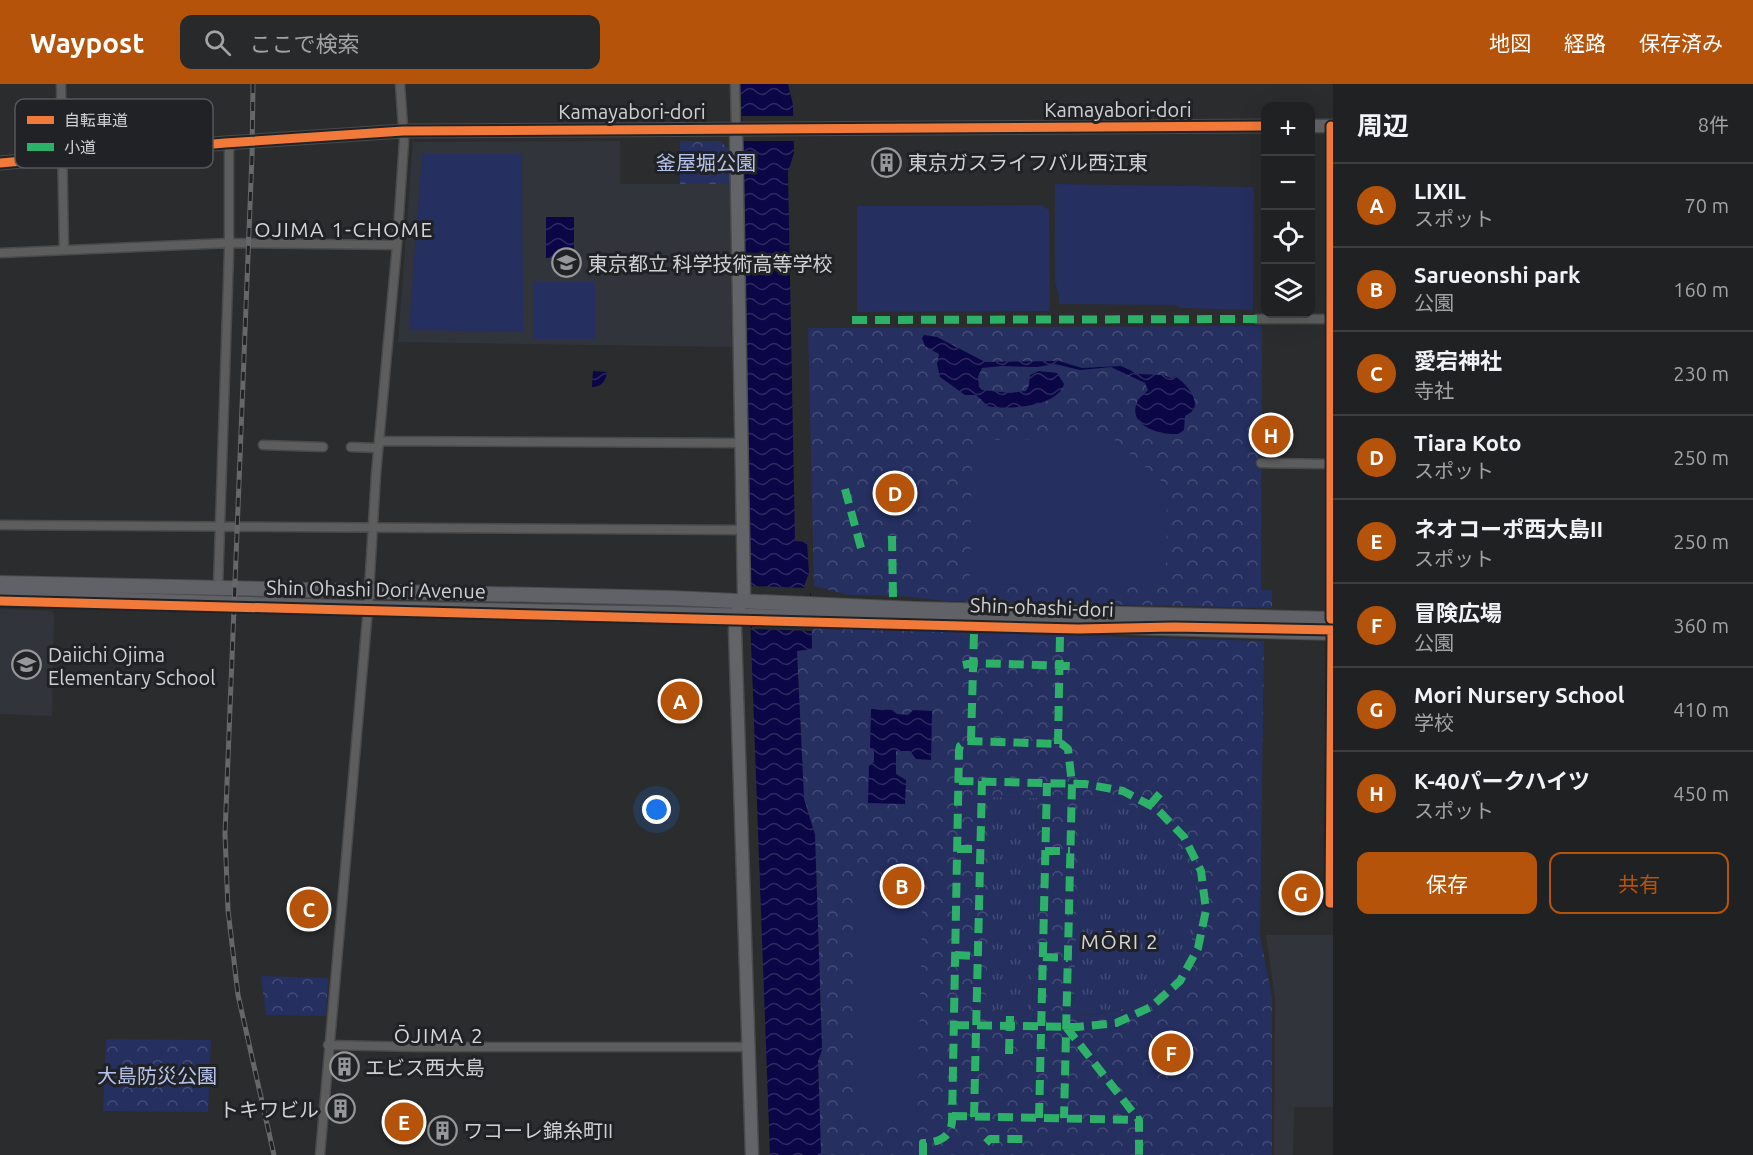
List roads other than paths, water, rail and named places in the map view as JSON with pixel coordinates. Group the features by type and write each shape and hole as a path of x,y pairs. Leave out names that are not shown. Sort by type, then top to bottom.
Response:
{"main road":[{"name":"Shin Ohashi Dori Avenue","path":"0,583 672,598 748,607"},
{"name":"Shin Ohashi Dori Avenue","path":"0,596 368,608 736,616 748,607"},
{"path":"748,607 816,604 1332,626"},
{"name":"Shin-ohashi-dori","path":"748,607 818,619 1332,626"}],"street":[{"path":"61,84 61,99"},
{"path":"320,1155 368,608 378,445 397,245 404,141 400,84"},
{"path":"735,84 739,128 740,443 748,607"},
{"name":"Kamayabori-dori","path":"213,144 403,131 1261,126"},
{"path":"1315,126 1332,126 1330,903 1333,903"},
{"path":"218,587 229,243 229,142"},
{"name":"Kamayabori-dori","path":"0,163 15,162"},
{"path":"63,168 64,250"},
{"path":"0,253 229,243 397,245"},
{"path":"1257,319 1332,319"},
{"path":"351,447 740,443"},
{"path":"263,445 323,447"},
{"path":"1261,463 1332,464"},
{"path":"0,525 743,530"},
{"path":"736,616 752,1155"},
{"path":"328,1045 750,1047"}],"water":[{"path":"740,84 788,84 793,105 794,153 788,172 795,541 807,542 809,573 804,586 811,594 812,649 797,651 804,799 815,835 822,1050 818,1061 821,1155 770,1155 744,452"},
{"path":"546,217 574,217 574,258 546,258"},
{"path":"924,335 937,337 985,362 1059,361 1082,368 1121,366 1138,374 1163,375 1173,379 1174,376 1190,391 1195,406 1185,416 1184,430 1178,434 1154,431 1140,422 1136,416 1135,409 1138,400 1148,390 1145,383 1111,367 1080,370 1055,364 1037,367 982,368 978,377 979,387 982,390 1010,393 1026,391 1030,375 1039,371 1057,373 1064,384 1060,392 1043,402 1019,407 988,406 976,395 965,395 940,377 937,364 939,354 925,346 922,338"},
{"path":"593,371 607,372 602,383 592,387"},
{"path":"871,709 892,710 897,714 908,715 913,710 932,711 931,760 916,759 910,751 896,751 896,774 906,780 905,804 868,803 869,766 874,762 874,751 870,748"}],"railway":[{"path":"253,84 225,834 228,910 238,995 274,1155"}],"place":[{"name":"東京ガスライフバル西江東","path":"887,162"},
{"name":"東京都立 科学技術高等学校","path":"567,263"},
{"name":"K-40パークハイツ","path":"1271,435"},
{"name":"Tiara Koto","path":"895,493"},
{"name":"Daiichi Ojima Elementary School","path":"27,665"},
{"name":"LIXIL","path":"680,701"},
{"name":"Sarueonshi park","path":"902,886"},
{"name":"Mori Nursery School","path":"1301,893"},
{"name":"愛宕神社","path":"309,909"},
{"name":"冒険広場","path":"1171,1053"},
{"name":"エビス西大島","path":"344,1067"},
{"name":"トキワビル","path":"340,1109"},
{"name":"ネオコーポ西大島II","path":"404,1122"},
{"name":"ワコーレ錦糸町II","path":"442,1130"}],"district":[{"name":"OJIMA 1-CHOME","path":"344,229"},
{"name":"MŌRI 2","path":"1120,941"},
{"name":"ŌJIMA 2","path":"439,1035"}],"park label":[{"name":"釜屋堀公園","path":"706,162"},
{"name":"大島防災公園","path":"157,1075"}]}
